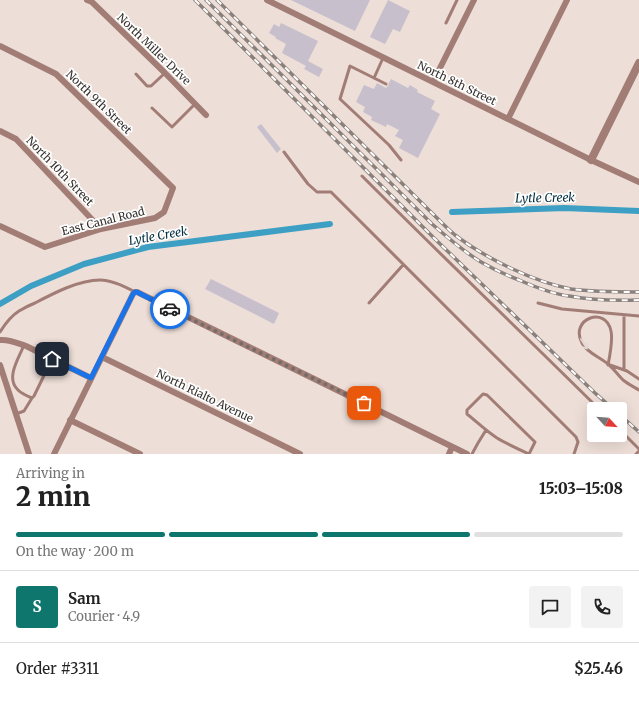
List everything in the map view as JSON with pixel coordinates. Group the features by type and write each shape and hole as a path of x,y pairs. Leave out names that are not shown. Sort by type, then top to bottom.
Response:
{"street":[{"name":"North Miller Drive","path":"87,0 92,2 166,73 206,115"},
{"name":"North 8th Street","path":"267,0 274,2 508,120 639,182"},
{"path":"433,82 474,0"},
{"path":"508,120 567,0"},
{"name":"North 9th Street","path":"0,46 56,74 173,188"},
{"path":"591,160 639,63"},
{"name":"North 10th Street","path":"0,131 16,139 101,229"},
{"name":"East Canal Road","path":"0,226 44,246 101,229 155,218 164,212 173,188"},
{"path":"54,454 133,294 137,292 467,454"},
{"path":"0,340 14,341 24,345 91,378"},
{"name":"North Rialto Avenue","path":"102,357 300,454"},
{"path":"0,365 29,454"},
{"path":"70,420 140,454"},
{"path":"449,454 452,447"}],"lane":[{"path":"446,23 457,0"},
{"path":"374,78 383,58"},
{"path":"386,84 350,66 340,99 389,145 401,160"},
{"path":"136,74 147,86 151,86 166,73"},
{"path":"152,108 172,127 195,104"},
{"path":"284,152 308,184 317,192 331,192 576,437 578,442 574,454"},
{"path":"362,176 592,402"},
{"path":"369,303 403,265"},
{"path":"0,332 6,323 18,312 47,296 88,281 100,280 115,282 135,292"},
{"path":"538,303 562,309 639,316"},
{"path":"595,317 596,312"},
{"path":"624,315 624,370"},
{"path":"608,364 612,331 608,322 600,317 591,317 584,321 580,326 579,335 582,343 589,351 608,364 625,381 639,390"},
{"path":"24,345 13,370 13,381 18,390 32,398"},
{"path":"16,414 24,411 34,396 52,359"},
{"path":"608,364 624,370 639,379"},
{"path":"483,394 487,395 535,442 529,454 505,442 486,430 467,414 467,410 483,394"},
{"path":"472,454 486,430"},
{"path":"627,437 639,450 636,454"}],"building":[{"path":"291,0 370,0 355,31"},
{"path":"388,0 410,11 400,32 393,29 385,44 370,37"},
{"path":"281,23 318,41 308,61 323,69 319,77 304,69 306,66 282,53 286,44 269,33 274,24 279,27"},
{"path":"391,79 408,88 410,85 418,90 417,92 435,101 431,109 440,114 418,158 399,148 403,140 395,136 399,130 387,124 386,127 371,120 372,117 363,112 365,107 356,102 364,85 374,89 377,83 386,88"},
{"path":"261,124 281,149 277,153 257,127"},
{"path":"211,279 279,313 274,324 205,289"}],"waterway":[{"name":"Lytle Creek","path":"452,212 564,208 639,211"},
{"name":"Lytle Creek","path":"0,304 31,286 84,264 148,247 330,224"}],"railway":[{"path":"195,0 436,240 605,402"},
{"path":"206,0 432,224 468,253 486,265 504,274 537,288 556,294 595,299 639,300"},
{"path":"217,0 445,226 467,244 510,268 557,286 588,291 639,292"},
{"path":"627,421 639,432"}],"way so far":[{"path":"170,309 364,403"}],"route":[{"path":"52,359 91,378 135,292 170,309"}]}
